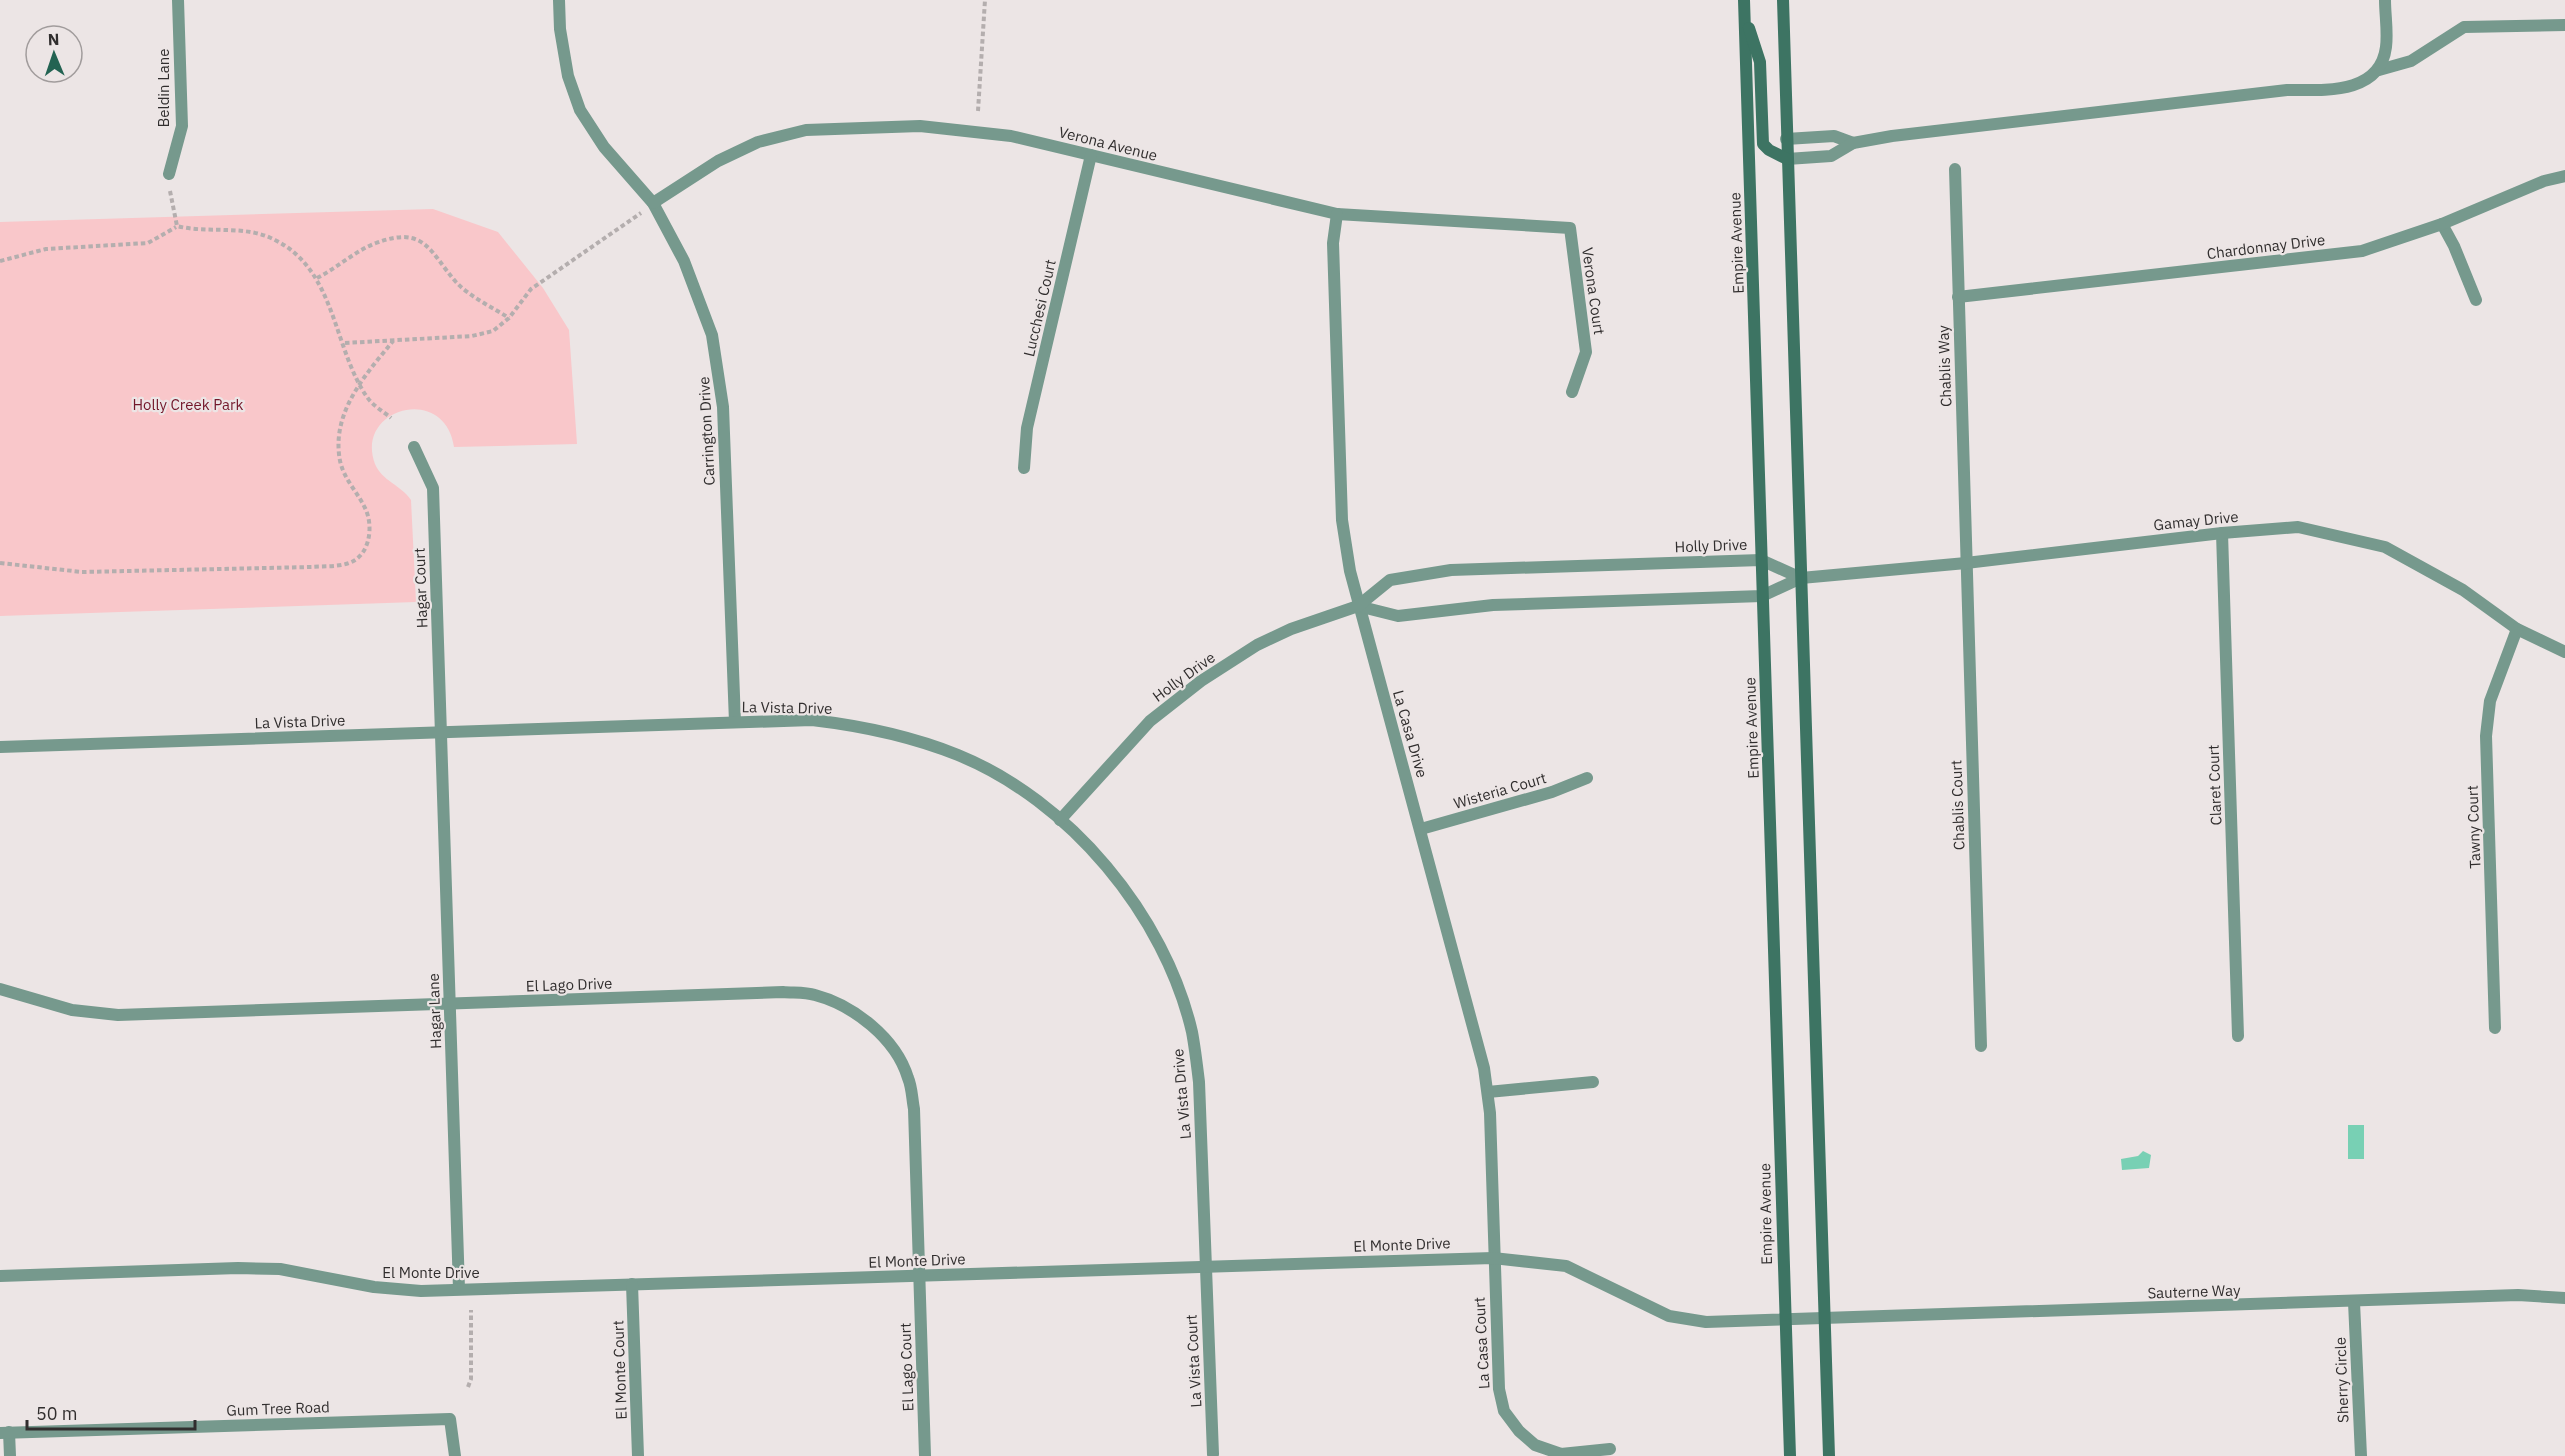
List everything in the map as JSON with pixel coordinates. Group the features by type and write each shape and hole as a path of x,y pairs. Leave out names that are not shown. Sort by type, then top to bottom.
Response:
{"main road":[{"path":"1783,0 1829,1456"},
{"path":"1744,6 1760,62 1763,144 1769,150 1787,159"},
{"name":"Empire Avenue","path":"1744,6 1790,1456"}],"street":[{"name":"Beldin Lane","path":"169,174 182,126 178,0"},
{"name":"Carrington Drive","path":"559,0 560,29 568,76 580,110 604,147 653,203 699,295 718,367 723,407 735,722"},
{"path":"2379,70 2386,47 2385,0"},
{"path":"1787,159 1831,156 1853,143 1892,136 2287,90 2333,91 2360,83 2379,70 2411,61 2464,27 2565,25"},
{"name":"Verona Avenue","path":"653,203 718,161 758,142 806,130 920,126 966,129 1011,136 1337,214 1570,228"},
{"path":"1786,139 1834,136 1853,143"},
{"name":"Lucchesi Court","path":"1024,468 1027,428 1091,155"},
{"name":"Chablis Way","path":"1954,169 1966,563"},
{"name":"Chardonnay Drive","path":"1958,297 2362,251 2442,224 2544,181 2565,176"},
{"name":"La Casa Drive","path":"1337,214 1333,243 1342,520 1358,606 1420,829 1488,1092 1493,1258"},
{"path":"2442,224 2454,246 2476,300"},
{"name":"Verona Court","path":"1570,228 1586,352 1572,392"},
{"name":"Hagar Court","path":"414,447 433,488 441,732"},
{"name":"Gamay Drive","path":"1801,578 1966,563 2222,533 2298,527 2385,547 2463,590 2517,629 2565,652"},
{"name":"Claret Court","path":"2222,533 2238,1036"},
{"name":"Holly Drive","path":"1060,820 1150,721 1201,681 1257,645 1291,629 1358,606 1390,580 1451,570 1761,560 1801,578"},
{"name":"Chablis Court","path":"1966,563 1980,1046"},
{"path":"1358,606 1398,616 1493,605 1762,596 1801,578"},
{"name":"Tawny Court","path":"2495,1028 2486,736 2490,701 2517,629"},
{"name":"La Vista Drive","path":"0,747 812,720 858,726 906,737 959,756 997,774 1060,820 1089,848 1129,895 1153,934 1172,975 1191,1031 1199,1082 1206,1267"},
{"name":"Hagar Lane","path":"441,732 459,1289"},
{"name":"Wisteria Court","path":"1420,829 1552,792 1587,778"},
{"name":"El Lago Drive","path":"0,989 72,1010 118,1015 783,992 814,995 843,1006 870,1024 891,1047 908,1077 914,1109 919,1276"},
{"path":"1488,1092 1593,1082"},
{"name":"El Monte Drive","path":"0,1276 238,1268 280,1269 397,1291 1493,1258 1566,1266 1669,1316 1706,1322 1824,1320"},
{"name":"La Casa Court","path":"1493,1258 1499,1389 1504,1411 1519,1431 1535,1445 1562,1454 1610,1449"},
{"name":"La Vista Court","path":"1206,1267 1213,1454"},
{"name":"El Lago Court","path":"919,1276 925,1456"},
{"name":"El Monte Court","path":"632,1284 638,1456"},
{"name":"Sauterne Way","path":"1824,1320 2518,1295 2565,1298"},
{"name":"Sherry Circle","path":"2354,1302 2361,1456"},
{"name":"Gum Tree Road","path":"5,1432 450,1419 455,1456"},
{"path":"5,1432 10,1456"}],"path":[{"path":"978,111 985,0"},
{"path":"169,174 172,212 177,226"},
{"path":"345,343 472,336 493,331 509,318 531,289 653,203"},
{"path":"0,261 46,249 148,243 177,226 191,230 236,230 275,239 296,254 317,278 345,343 350,367 369,400 392,418"},
{"path":"317,278 373,244 396,237 417,239 435,251 457,282 509,318"},
{"path":"0,563 82,572 312,567 350,563 366,548 370,530 366,509 347,483 339,454 342,420 359,383 393,341"},
{"path":"468,1387 471,1379 471,1310"}],"green space":[{"name":"Holly Creek Park","path":"433,209 498,232 543,288 569,330 577,444 454,447 447,427 435,415 420,409 403,410 388,417 377,429 372,445 378,470 411,500 416,602 0,616 0,222"}],"shaded area":[{"path":"2348,1125 2364,1125 2364,1159 2348,1159"},
{"path":"2143,1151 2151,1155 2149,1168 2122,1170 2121,1159 2138,1156"}]}
